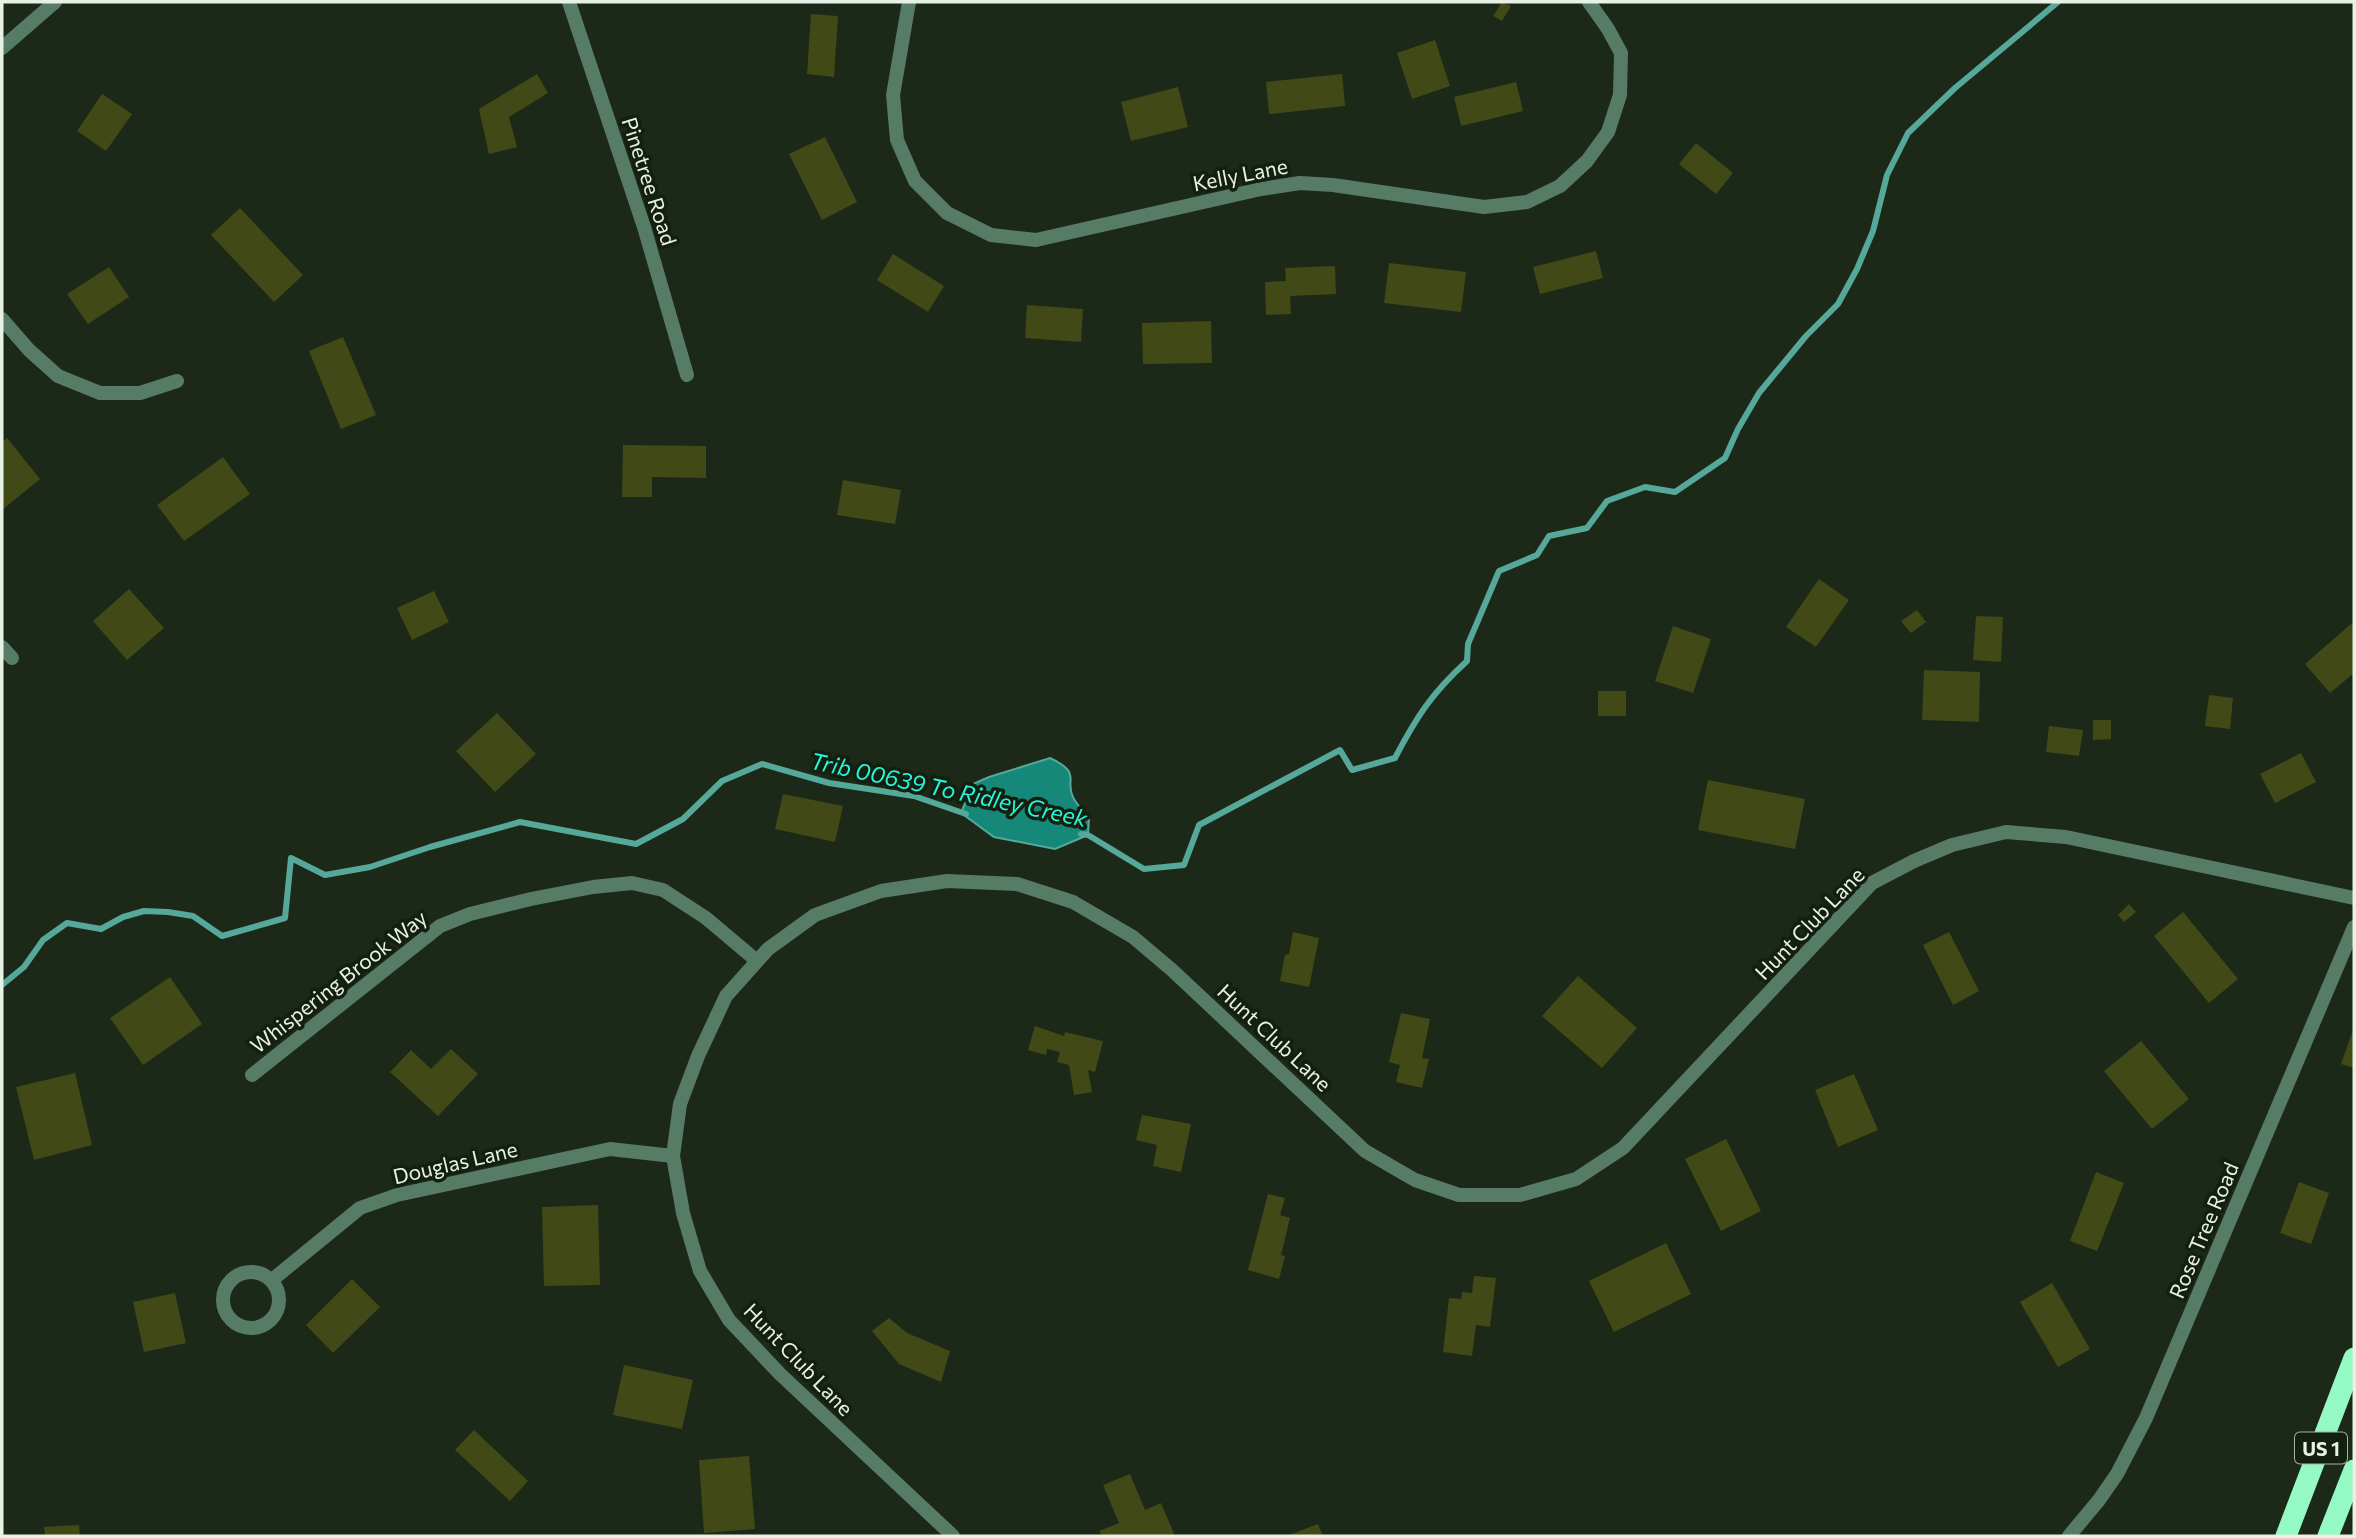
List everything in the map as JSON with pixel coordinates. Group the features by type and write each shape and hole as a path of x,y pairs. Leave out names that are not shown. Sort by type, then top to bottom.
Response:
{"highway":[{"name":"US 1","path":"2286,1536 2354,1358"},
{"name":"US 1","path":"2328,1536 2354,1470"}],"street":[{"path":"2,48 55,2"},
{"name":"Pinetree Road","path":"569,2 644,227 687,375"},
{"name":"Kelly Lane","path":"909,2 893,94 897,140 915,181 947,213 975,227 991,234 1036,240 1261,189 1300,183 1333,185 1484,207 1527,202 1560,186 1587,161 1608,132 1620,95 1621,53 1608,29 1588,2"},
{"path":"2,319 29,350 58,376 100,393 140,393 177,381"},
{"name":"Hunt Club Lane","path":"953,1536 780,1374 729,1320 700,1271 683,1213 673,1156 680,1104 698,1056 726,996 768,948 815,915 881,891 947,881 1017,884 1073,902 1133,937 1172,970 1366,1151 1415,1180 1459,1195 1520,1195 1576,1179 1623,1148 1872,883 1952,845 2006,832 2066,837 2354,898"},
{"name":"Whispering Brook Way","path":"252,1075 440,926 470,914 531,899 593,887 632,883 663,890 706,919 758,961"},
{"name":"Rose Tree Road","path":"2069,1536 2117,1474 2146,1418 2354,927"},
{"name":"Douglas Lane","path":"272,1280 360,1208 397,1195 610,1149 673,1156"},
{"path":"246,1272 256,1272 272,1280 279,1298 278,1308 271,1319 254,1328 244,1327 230,1320 222,1303 229,1281 246,1272"}],"water":[{"path":"1050,758 1067,768 1070,773 1071,792 1089,818 1088,835 1055,849 994,837 961,813 973,784"}],"building":[{"path":"1502,2 1511,6 1502,21 1493,16"},
{"path":"811,14 838,16 834,77 807,74"},
{"path":"1435,40 1450,86 1412,99 1397,53"},
{"path":"537,74 548,93 509,117 517,147 489,154 479,109"},
{"path":"1342,74 1345,106 1269,114 1266,82"},
{"path":"1516,82 1523,111 1461,126 1454,97"},
{"path":"1178,87 1188,127 1131,141 1121,102"},
{"path":"102,94 132,114 106,151 77,131"},
{"path":"825,137 857,202 822,220 789,154"},
{"path":"1696,143 1733,173 1716,194 1679,164"},
{"path":"240,208 303,275 274,302 211,235"},
{"path":"1596,251 1603,278 1540,294 1533,267"},
{"path":"893,254 944,286 928,312 877,280"},
{"path":"1389,263 1466,272 1461,312 1384,303"},
{"path":"1335,266 1336,294 1290,296 1291,314 1266,315 1265,282 1286,281 1285,268"},
{"path":"109,267 129,297 88,324 67,294"},
{"path":"1027,305 1083,309 1081,342 1025,338"},
{"path":"1211,321 1212,363 1143,364 1142,323"},
{"path":"343,337 376,415 341,429 309,351"},
{"path":"7,438 40,479 2,510 2,442"},
{"path":"623,445 706,446 706,478 652,477 652,497 622,497"},
{"path":"223,457 250,494 184,541 157,505"},
{"path":"843,480 901,490 895,524 837,515"},
{"path":"1819,579 1849,600 1816,647 1786,627"},
{"path":"129,589 164,628 127,660 93,621"},
{"path":"434,591 449,622 412,640 397,608"},
{"path":"1917,610 1926,622 1911,633 1901,621"},
{"path":"1976,616 2003,617 2001,662 1973,660"},
{"path":"2351,624 2354,627 2354,673 2330,693 2305,664"},
{"path":"1673,626 1711,639 1693,693 1655,681"},
{"path":"1924,670 1980,672 1979,722 1922,720"},
{"path":"1598,691 1626,691 1626,716 1598,716"},
{"path":"2209,695 2233,698 2230,729 2205,726"},
{"path":"497,713 536,754 495,792 456,751"},
{"path":"2093,720 2111,720 2111,739 2093,740"},
{"path":"2049,726 2083,730 2079,756 2046,752"},
{"path":"2301,753 2316,782 2275,803 2260,774"},
{"path":"1708,780 1805,799 1795,849 1698,830"},
{"path":"783,794 843,806 835,842 775,829"},
{"path":"2129,904 2136,912 2124,922 2118,915"},
{"path":"2183,912 2238,979 2209,1003 2154,936"},
{"path":"1293,932 1319,938 1309,987 1280,981"},
{"path":"1949,932 1979,991 1953,1005 1923,945"},
{"path":"1578,976 1637,1028 1602,1068 1542,1016"},
{"path":"170,977 202,1024 143,1065 110,1018"},
{"path":"1401,1013 1430,1019 1422,1058 1429,1059 1422,1088 1396,1082 1400,1065 1389,1062"},
{"path":"1035,1026 1064,1036 1065,1032 1103,1041 1095,1072 1088,1070 1092,1092 1074,1095 1069,1065 1057,1062 1060,1052 1047,1049 1046,1055 1028,1050"},
{"path":"2354,1027 2354,1068 2341,1064"},
{"path":"2141,1041 2189,1099 2152,1129 2104,1071"},
{"path":"451,1049 478,1074 438,1116 390,1072 411,1050 431,1069"},
{"path":"75,1073 92,1145 34,1160 16,1087"},
{"path":"1854,1074 1878,1130 1838,1147 1815,1090"},
{"path":"1142,1115 1191,1124 1181,1172 1153,1166 1157,1145 1136,1140"},
{"path":"1726,1139 1761,1211 1721,1231 1685,1159"},
{"path":"2096,1172 2124,1183 2097,1251 2070,1241"},
{"path":"2299,1182 2329,1193 2311,1244 2280,1233"},
{"path":"1268,1194 1285,1198 1280,1215 1290,1218 1281,1255 1285,1256 1279,1279 1248,1270"},
{"path":"598,1205 600,1285 544,1286 542,1207"},
{"path":"1666,1243 1691,1294 1614,1332 1589,1281"},
{"path":"1474,1276 1496,1278 1490,1327 1476,1325 1472,1356 1443,1352 1449,1298 1461,1299 1462,1292 1472,1293"},
{"path":"352,1279 380,1307 333,1353 306,1325"},
{"path":"2052,1283 2090,1349 2058,1367 2020,1302"},
{"path":"175,1293 186,1343 144,1352 133,1302"},
{"path":"889,1318 907,1333 950,1351 941,1382 899,1364 872,1331"},
{"path":"624,1365 693,1380 682,1429 613,1415"},
{"path":"474,1430 528,1481 510,1501 455,1450"},
{"path":"749,1456 755,1529 704,1533 699,1460"},
{"path":"1130,1474 1145,1510 1161,1503 1175,1536 1102,1536 1099,1531 1119,1523 1103,1485"},
{"path":"1318,1524 1323,1536 1286,1536"},
{"path":"79,1525 80,1536 45,1536 44,1527"}],"waterway":[{"name":"Trib 00639 To Ridley Creek","path":"1081,834 1088,835 1144,869 1184,865 1199,825 1340,750 1352,770 1395,758 1426,706 1467,661 1468,644 1499,571 1537,555 1549,536 1587,528 1607,501 1645,487 1675,492 1725,458 1759,393 1806,336 1838,304 1873,231 1887,175 1908,133 1955,88 2058,2"},
{"name":"Trib 00639 To Ridley Creek","path":"2,985 24,967 43,940 67,923 101,929 123,917 144,911 168,912 193,916 222,936 285,918 291,858 325,875 370,867 520,822 636,844 683,819 722,781 762,764 829,783 914,796 966,814"}]}
